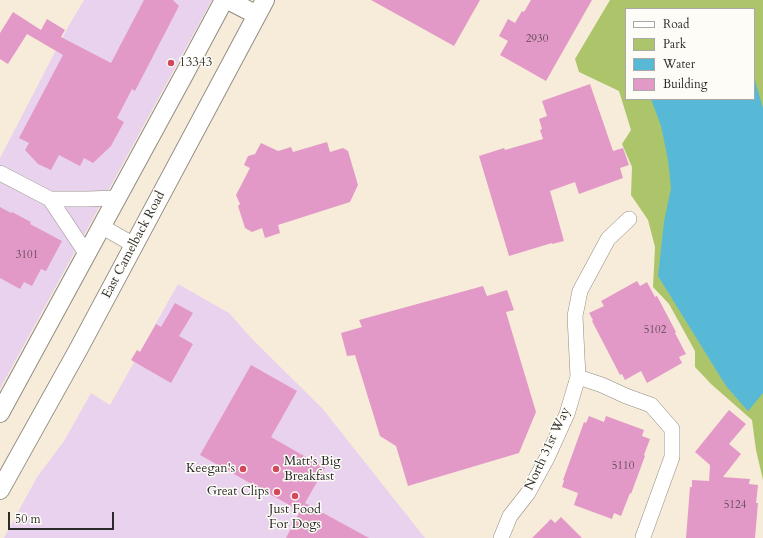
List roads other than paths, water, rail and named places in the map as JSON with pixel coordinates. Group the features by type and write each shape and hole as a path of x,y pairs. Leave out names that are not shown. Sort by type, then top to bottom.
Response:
{"main road":[{"path":"0,413 224,0"},
{"path":"228,0 261,8"},
{"name":"East Camelback Road","path":"0,490 78,350 261,8"}],"street":[{"path":"0,173 50,199 117,198"},
{"path":"50,199 86,253"},
{"name":"North 31st Way","path":"501,538 510,516 528,493 547,458 567,414 578,377 575,316 580,291 608,239 629,219"},
{"path":"101,226 134,245"},
{"path":"578,377 602,385 651,406 672,429 672,457 643,538"}],"water":[{"path":"755,80 763,108 763,393 748,411 726,386 658,276 664,222 671,188 668,160 661,126 651,100 755,100"}],"place":[{"name":"13343","path":"171,63"},
{"name":"Keegan's","path":"243,469"},
{"name":"Matt's Big Breakfast","path":"276,469"},
{"name":"Great Clips","path":"277,492"},
{"name":"Just Food For Dogs","path":"295,496"}]}
